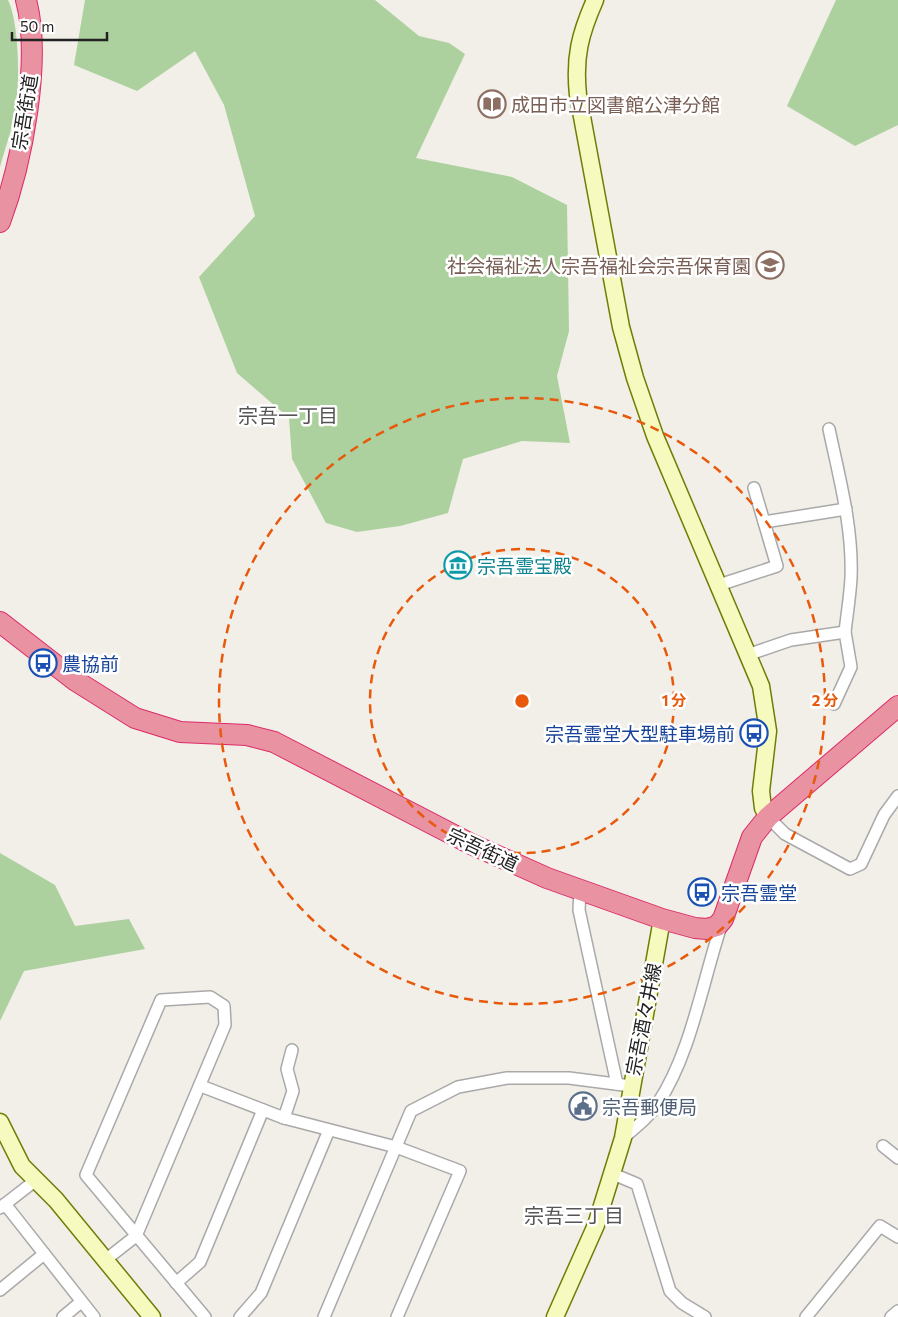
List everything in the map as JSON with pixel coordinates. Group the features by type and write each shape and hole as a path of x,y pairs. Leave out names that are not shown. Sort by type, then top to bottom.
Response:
{"highway":[{"name":"宗吾街道","path":"0,222 17,159 31,77 33,42 26,0"},
{"name":"宗吾街道","path":"0,622 76,681 135,718 180,732 247,735 274,742 471,844 547,878 662,919 707,929 717,926 723,919"},
{"path":"723,919 752,838 768,818 898,706"}],"street":[{"path":"595,0 582,31 576,55 576,73 578,95 621,328 655,436 750,654 762,686 768,731 761,791 763,808 768,818 785,834 850,869 861,864 884,815 898,796"},
{"path":"829,428 846,508 851,577 845,632 851,667 834,704"},
{"path":"720,584 777,566 754,488"},
{"path":"764,522 846,508"},
{"path":"750,654 791,640 845,632"},
{"path":"324,1317 411,1111 458,1087 507,1078 569,1078 624,1085 579,910 580,890"},
{"name":"宗吾酒々井線","path":"555,1317 596,1225 623,1138 624,1085 662,919"},
{"path":"623,1138 644,1121 659,1102 682,1057 723,919"},
{"path":"104,1261 136,1236 201,1086 225,1025 224,1006 210,997 161,1000 86,1175 136,1236 205,1317"},
{"path":"284,1118 293,1091 287,1069 292,1050"},
{"path":"201,1086 284,1118 396,1147 460,1172 397,1317"},
{"path":"176,1283 200,1262 263,1110"},
{"path":"0,1122 22,1166 56,1200 104,1261 152,1317"},
{"path":"240,1317 261,1292 329,1130"},
{"path":"883,1146 898,1158"},
{"path":"613,1174 637,1184 670,1291 682,1303 705,1317"},
{"path":"36,1180 2,1206 44,1254 94,1317"},
{"path":"806,1317 880,1226 898,1237"},
{"path":"0,1290 44,1254"},
{"path":"63,1317 81,1302"},
{"path":"891,1317 898,1311"}],"green space":[{"path":"0,0 8,0 12,10 18,68 15,115 0,167"},
{"path":"85,0 375,0 419,36 449,43 465,54 416,158 512,177 567,205 569,331 557,376 570,443 522,441 463,459 448,513 400,526 357,532 326,523 292,459 289,418 237,373 199,277 255,216 224,105 195,51 137,91 74,65"},
{"path":"836,0 898,0 898,125 855,146 787,106"},
{"path":"0,853 55,885 75,926 129,919 145,949 24,971 0,1021"}],"place":[{"name":"成田市立図書館公津分館","path":"492,104"},
{"name":"社会福祉法人宗吾福祉会宗吾保育園","path":"770,265"},
{"name":"宗吾霊宝殿","path":"458,565"},
{"name":"農協前","path":"43,663"},
{"name":"宗吾霊堂大型駐車場前","path":"754,733"},
{"name":"宗吾霊堂","path":"702,892"},
{"name":"宗吾郵便局","path":"583,1106"}],"district":[{"name":"宗吾一丁目","path":"288,415"},
{"name":"宗吾三丁目","path":"574,1215"}]}
